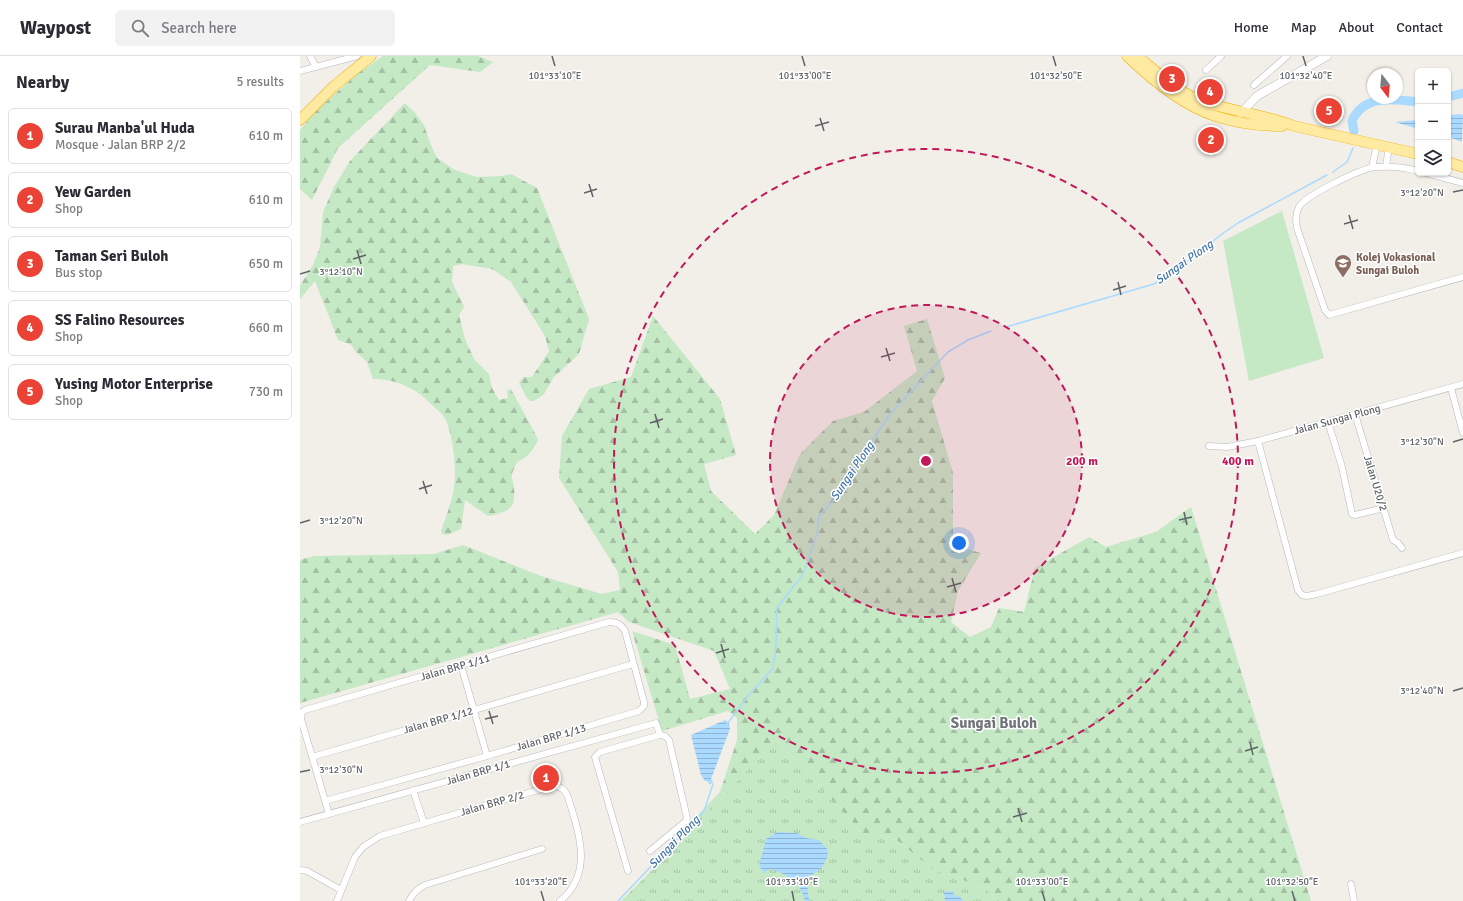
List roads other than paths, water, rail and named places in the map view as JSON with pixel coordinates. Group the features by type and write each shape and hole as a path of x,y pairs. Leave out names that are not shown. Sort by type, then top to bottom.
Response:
{"highway":[{"path":"300,120 334,86 371,56"},
{"path":"1127,56 1157,82 1185,102 1215,116 1270,126 1294,126"},
{"path":"1137,56 1170,82 1194,98 1241,113 1281,121 1294,126 1415,153"},
{"path":"1185,102 1223,115 1233,116 1241,113"},
{"path":"1241,113 1243,117 1248,120 1270,126"},
{"path":"1451,163 1463,166"}],"street":[{"path":"310,56 316,67"},
{"path":"300,71 356,56"},
{"path":"1206,70 1221,56"},
{"path":"1254,85 1287,56"},
{"path":"1241,113 1257,96 1315,59 1327,56"},
{"path":"1257,96 1253,108 1254,113 1261,117"},
{"path":"1372,168 1377,144"},
{"path":"1386,166 1389,147"},
{"path":"1415,170 1386,166 1372,168 1315,193 1299,206 1296,216 1297,228 1325,310 1329,315 1463,277"},
{"path":"1436,176 1463,184"},
{"name":"Jalan Sungai Plong","path":"1209,446 1227,447 1258,441 1463,384"},
{"path":"1451,388 1463,434"},
{"name":"Jalan U20/2","path":"1355,414 1393,540 1402,548"},
{"path":"1328,422 1342,467 1352,514 1354,515 1384,508"},
{"path":"1258,441 1298,590 1302,595 1312,595 1463,553"},
{"name":"Jalan BRP 1/11","path":"329,814 301,719 302,712 305,710 609,622 615,622 622,626 625,631 644,702 644,706 639,712"},
{"name":"Jalan BRP 1/12","path":"312,757 633,664"},
{"path":"461,665 487,756"},
{"name":"Jalan BRP 1/13","path":"325,801 639,712"},
{"name":"Jalan BRP 1/1","path":"300,822 656,723 660,736"},
{"path":"645,726 650,738"},
{"path":"628,871 595,757 600,752 660,736 667,737 669,740 687,818 686,821 650,851"},
{"name":"Jalan BRP 2/2","path":"337,901 355,857 368,843 386,834 552,786 558,786 565,791 568,797 581,843 582,859 575,883 568,894 560,901"},
{"path":"413,790 424,823"},
{"path":"409,901 417,889 425,885 542,849"},
{"path":"300,870 308,871 341,890"},
{"path":"1351,884 1354,901"}],"water":[{"path":"1451,115 1463,115 1462,142 1451,138"},
{"path":"1415,120 1415,128 1395,122"},
{"path":"725,720 729,723 730,729 711,779 713,781 710,784 705,781 701,775 691,735"},
{"path":"777,832 797,833 806,838 819,840 827,849 828,856 821,869 813,874 807,884 809,901 805,901 801,889 787,876 770,869 764,873 759,866 766,839"},
{"path":"953,891 954,895 960,897 963,901 945,901 944,892"}],"waterway":[{"name":"Sungai Plong","path":"1451,96 1463,93"},
{"name":"Sungai Plong","path":"1354,131 1352,121 1357,112 1372,102 1380,100 1415,102"},
{"name":"Sungai Plong","path":"1333,172 1347,162 1353,148"},
{"name":"Sungai Plong","path":"1006,327 1154,284 1178,269 1238,223 1327,175"},
{"name":"Sungai Plong","path":"727,724 747,697 773,668 776,645 777,608 803,574 817,534 819,516 835,499 849,479 858,461 891,413 948,352 968,340 991,331"},
{"name":"Sungai Plong","path":"618,901 704,811 713,784 712,783"}],"place":[{"name":"Taman Seri Buloh","path":"1172,79"},
{"name":"SS Falino Resources","path":"1210,92"},
{"name":"Yusing Motor Enterprise","path":"1329,111"},
{"name":"Yew Garden","path":"1211,140"},
{"name":"Kolej Vokasional Sungai Buloh","path":"1343,278"},
{"name":"Surau Manba'ul Huda","path":"546,778"}],"district":[{"name":"Sungai Buloh","path":"994,723"}]}
